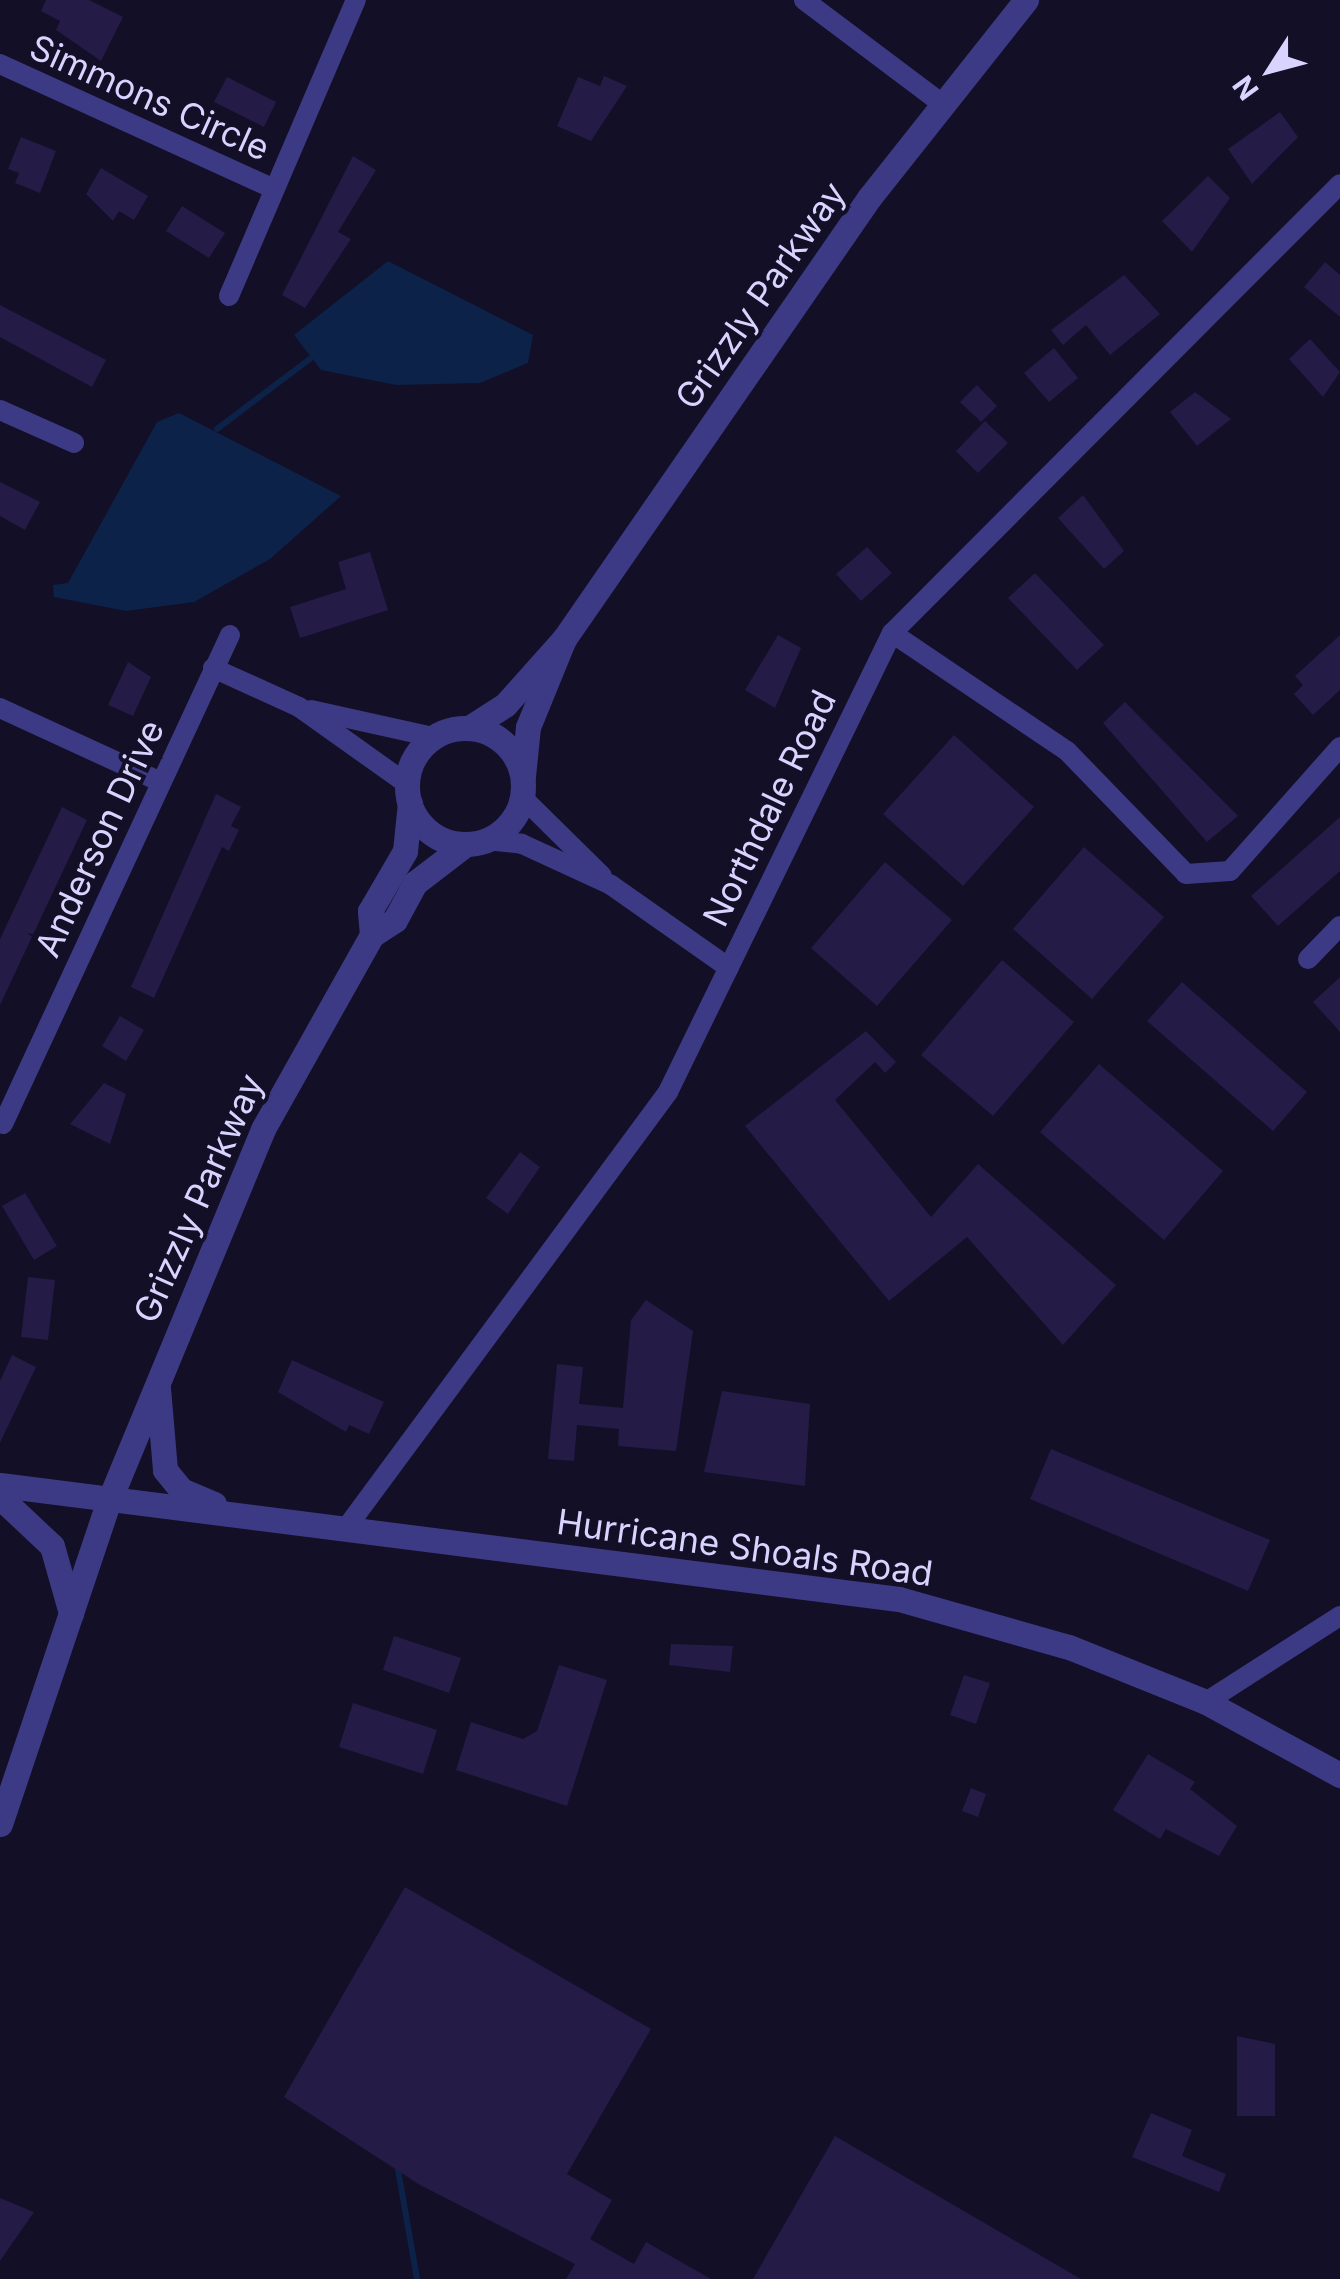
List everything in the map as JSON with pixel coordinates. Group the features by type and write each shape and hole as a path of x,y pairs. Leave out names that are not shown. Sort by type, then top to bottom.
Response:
{"street":[{"path":"229,296 356,0"},
{"path":"804,0 942,103"},
{"name":"Grizzly Parkway","path":"470,728 505,705 564,639 942,103 1026,0"},
{"name":"Simmons Circle","path":"0,64 274,189"},
{"name":"Northdale Road","path":"344,1531 614,1175 691,1051 892,633 990,525 1337,196"},
{"path":"0,410 74,443"},
{"path":"892,633 1067,751 1186,874 1230,871 1338,752"},
{"name":"Anderson Drive","path":"3,1124 230,634"},
{"name":"Grizzly Parkway","path":"523,787 528,727 564,639"},
{"path":"213,668 300,707 433,737 470,728 505,743 523,787 610,885"},
{"path":"300,707 409,794 431,833 476,842 522,844 610,885 729,968"},
{"path":"0,708 161,782"},
{"path":"409,794 433,737"},
{"path":"476,842 523,787"},
{"name":"Grizzly Parkway","path":"372,935 370,911 405,852 409,794"},
{"name":"Grizzly Parkway","path":"0,1824 109,1500 263,1129 372,935 394,920 415,883 476,842"},
{"path":"1308,959 1340,926"},
{"path":"157,1378 165,1470 181,1490 236,1517"},
{"name":"Hurricane Shoals Road","path":"0,1485 898,1599 1069,1646 1206,1702 1340,1775"},
{"path":"0,1496 52,1546 71,1614"},
{"path":"1206,1702 1340,1616"}],"water":[{"path":"388,261 533,335 528,363 480,383 396,385 321,370 294,335"},
{"path":"179,413 341,496 270,559 194,602 126,611 54,597 53,585 68,583 157,422"}],"building":[{"path":"46,0 89,0 123,17 101,61 56,30 60,21 41,11"},
{"path":"604,76 627,86 591,141 557,126 578,77 600,86"},
{"path":"227,77 276,102 264,127 214,102"},
{"path":"1280,112 1298,137 1252,184 1228,149"},
{"path":"21,137 56,151 40,193 15,183 19,173 8,169"},
{"path":"353,156 376,170 338,232 351,239 305,308 282,295"},
{"path":"101,168 148,196 134,220 119,211 113,221 86,194"},
{"path":"1208,176 1230,198 1192,252 1162,221"},
{"path":"182,206 225,233 209,258 166,231"},
{"path":"1325,262 1340,275 1340,317 1304,287"},
{"path":"1124,275 1160,314 1110,355 1086,325 1063,345 1051,330"},
{"path":"0,305 106,360 92,387 0,337"},
{"path":"1310,339 1340,372 1323,397 1289,359"},
{"path":"1054,348 1078,378 1049,402 1024,373"},
{"path":"977,385 997,406 981,422 960,402"},
{"path":"1195,392 1231,419 1197,446 1170,412"},
{"path":"985,421 1008,443 978,473 956,451"},
{"path":"0,482 40,502 25,530 0,516"},
{"path":"1083,495 1124,551 1104,569 1058,518"},
{"path":"867,547 892,573 861,601 836,574"},
{"path":"370,552 388,610 300,638 290,607 346,589 338,562"},
{"path":"1035,573 1104,645 1077,670 1008,598"},
{"path":"778,635 801,648 775,708 745,690"},
{"path":"1340,635 1340,690 1313,715 1294,694 1303,685 1295,676"},
{"path":"128,662 151,677 133,716 108,705"},
{"path":"1125,702 1238,816 1207,842 1103,723"},
{"path":"954,735 1034,807 963,886 883,814"},
{"path":"216,794 241,807 231,826 239,830 229,851 222,847 154,998 131,987"},
{"path":"62,807 87,820 0,1005 0,939"},
{"path":"1340,817 1340,871 1278,926 1251,896"},
{"path":"1084,847 1164,917 1092,999 1013,929"},
{"path":"885,862 952,920 877,1006 811,948"},
{"path":"1002,960 1074,1022 993,1116 921,1055"},
{"path":"1340,977 1340,1032 1313,1002"},
{"path":"1182,982 1307,1092 1273,1131 1147,1021"},
{"path":"120,1016 144,1030 126,1061 102,1046"},
{"path":"866,1031 896,1062 885,1073 875,1062 835,1100 931,1217 978,1164 1116,1285 1063,1345 967,1237 889,1301 745,1126"},
{"path":"1099,1064 1223,1171 1164,1240 1040,1132"},
{"path":"104,1083 126,1094 110,1144 70,1124"},
{"path":"520,1152 540,1167 508,1214 486,1198"},
{"path":"25,1193 57,1246 34,1260 2,1206"},
{"path":"28,1277 55,1280 48,1340 21,1337"},
{"path":"646,1300 693,1331 676,1451 618,1446 619,1429 577,1425 574,1461 548,1459 557,1364 583,1367 579,1404 623,1408 631,1320"},
{"path":"12,1355 36,1367 0,1443 0,1381"},
{"path":"292,1360 384,1402 369,1434 349,1425 346,1432 278,1392"},
{"path":"722,1391 810,1404 805,1486 704,1472"},
{"path":"1051,1449 1270,1540 1248,1591 1030,1499"},
{"path":"394,1636 461,1658 449,1693 383,1670"},
{"path":"671,1644 733,1646 730,1672 669,1665"},
{"path":"559,1665 607,1680 567,1806 456,1770 471,1722 523,1739 537,1731"},
{"path":"964,1675 990,1683 976,1724 950,1715"},
{"path":"353,1703 437,1730 423,1774 339,1747"},
{"path":"1148,1754 1195,1782 1190,1789 1237,1826 1219,1856 1166,1829 1160,1839 1113,1810"},
{"path":"971,1788 986,1794 978,1817 962,1811"},
{"path":"405,1887 651,2029 567,2174 612,2200 590,2239 634,2264 646,2242 711,2279 566,2279 575,2264 420,2185 284,2097"},
{"path":"1237,2036 1275,2044 1275,2116 1237,2116"},
{"path":"1151,2113 1192,2130 1182,2156 1226,2174 1219,2192 1132,2157"},
{"path":"835,2136 1081,2279 753,2279"},
{"path":"0,2198 34,2212 0,2261"}],"waterway":[{"path":"217,429 310,359"},
{"path":"397,2164 417,2279"}]}
